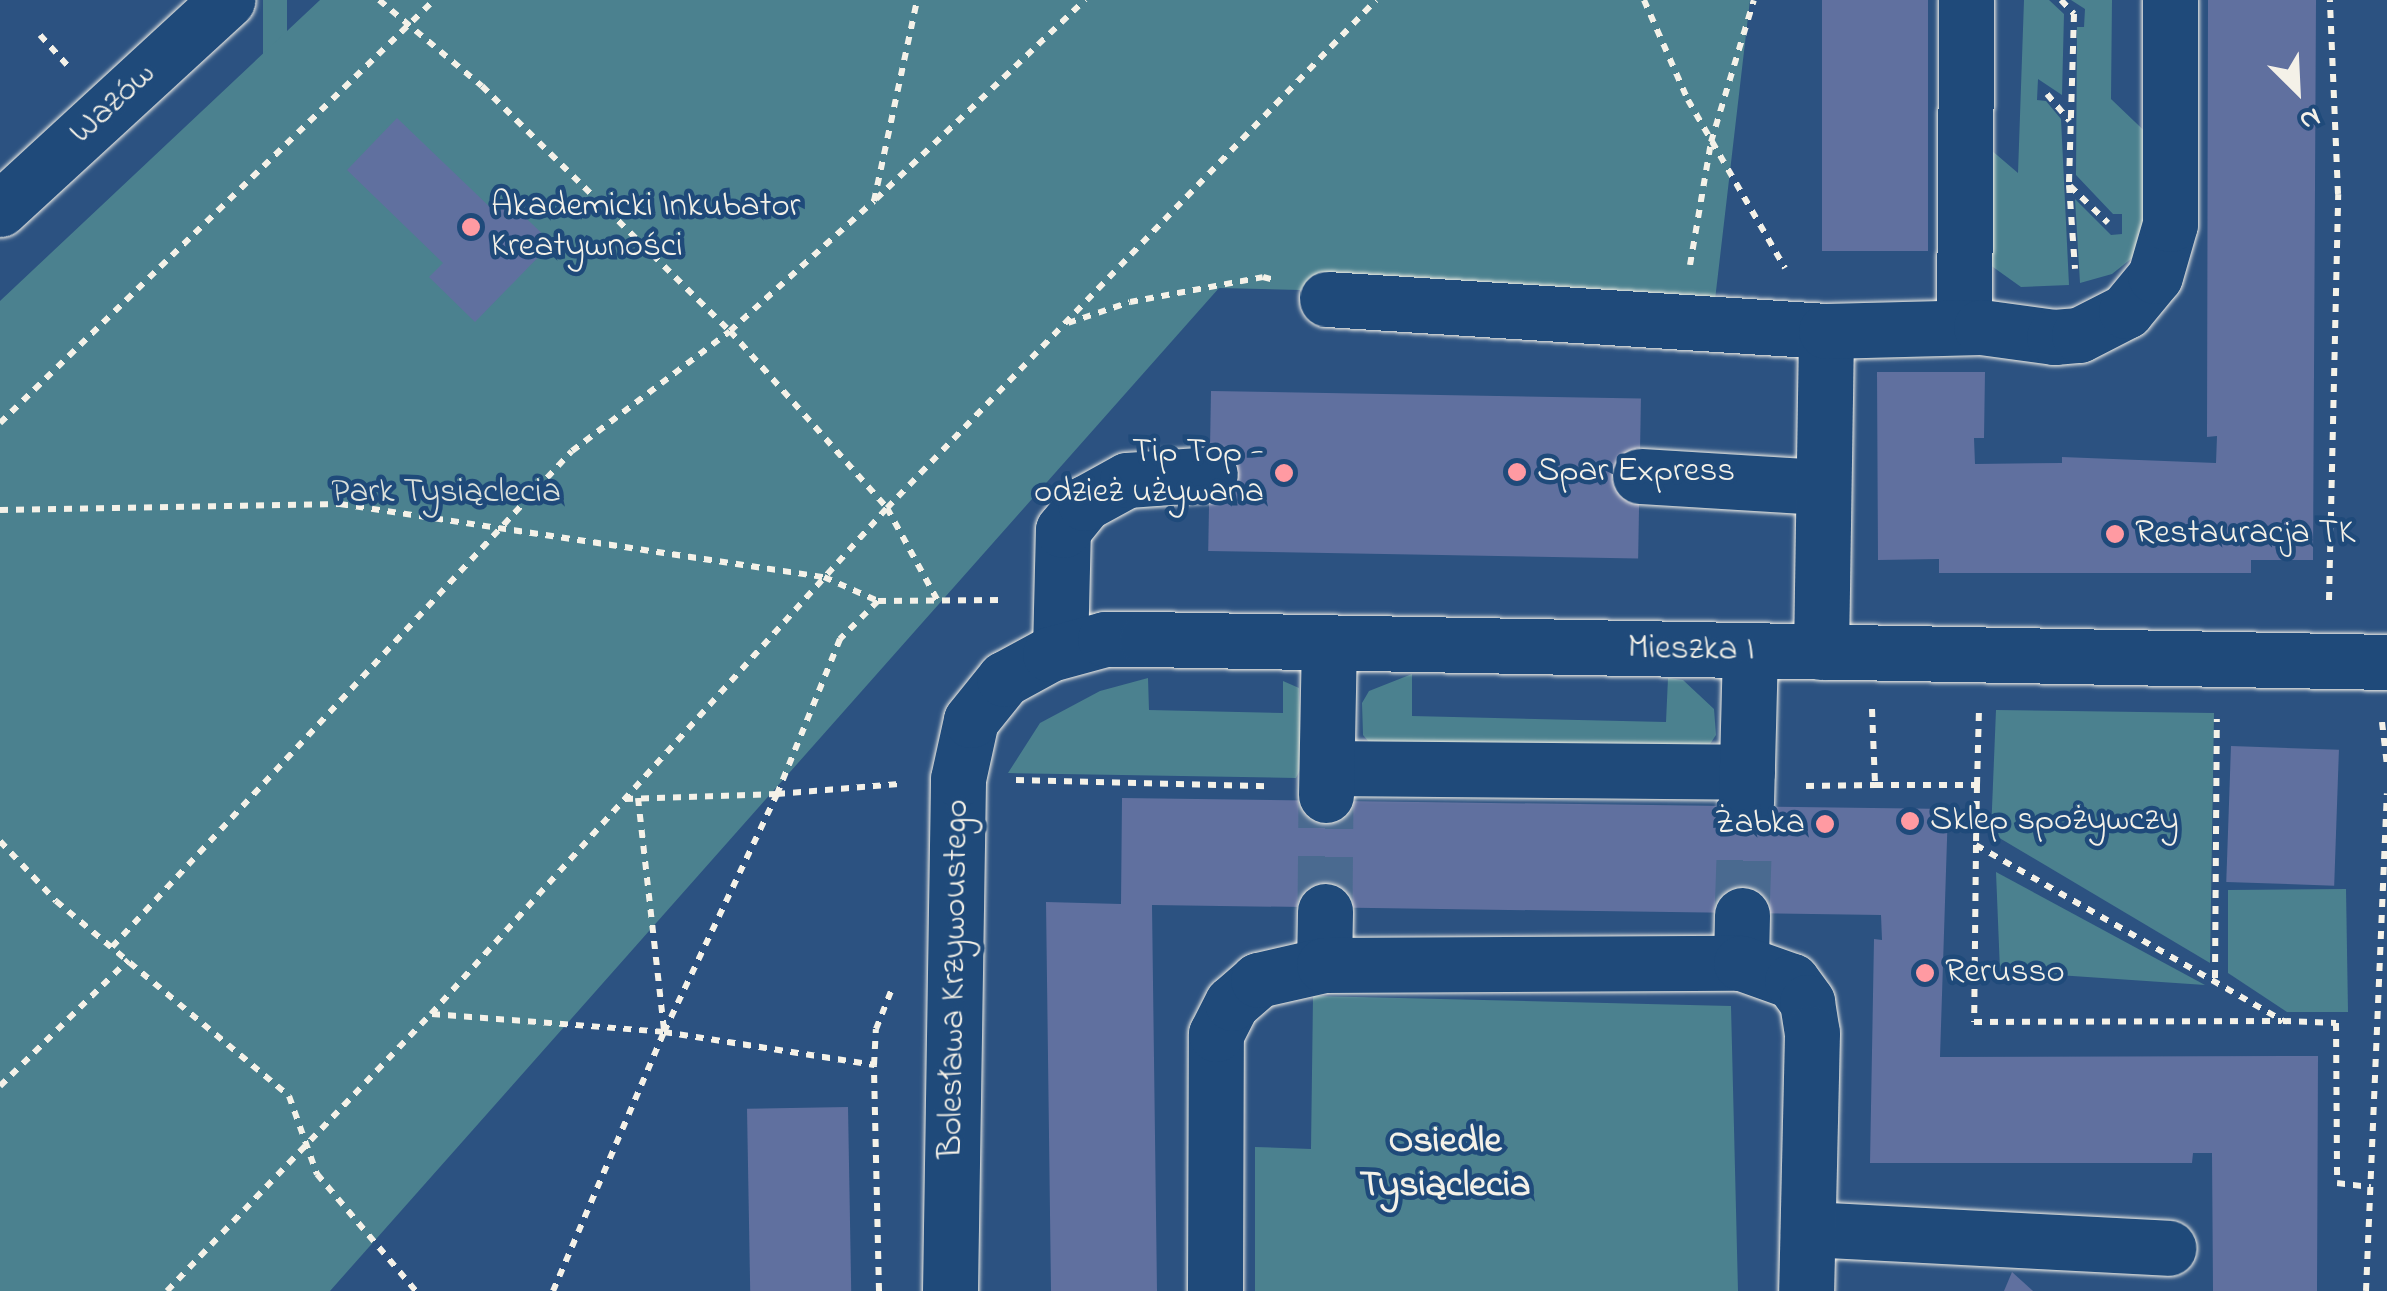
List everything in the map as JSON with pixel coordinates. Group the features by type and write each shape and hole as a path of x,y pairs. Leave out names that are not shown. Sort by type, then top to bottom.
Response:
{"street":[{"name":"Wazów","path":"0,210 227,0"},
{"path":"1964,326 1966,0"},
{"path":"1328,299 1694,318 1826,331 1964,326 2079,335 2126,311 2154,276 2170,224 2170,0"},
{"path":"1821,652 1826,331"},
{"path":"1060,650 1063,530 1085,503 1127,480 1210,474"},
{"path":"1640,476 1822,487"},
{"name":"Mieszka I","path":"1004,679 1060,650 1105,639 2387,662"},
{"path":"1330,643 1327,782 1746,788 1750,651"},
{"name":"Bolesława Krzywoustego","path":"950,1291 958,779 971,720 1004,679"},
{"path":"1324,965 1325,912"},
{"path":"1215,1291 1216,1034 1232,1003 1258,980 1324,965 1741,939 1792,981 1807,1002 1812,1033 1806,1291"},
{"path":"1808,1229 2168,1248"}],"path":[{"path":"379,0 406,28 482,86 730,332 887,508 938,601"},
{"path":"0,423 434,0"},
{"path":"874,201 917,0"},
{"path":"112,947 500,524 572,451 730,332 1086,0"},
{"path":"167,1291 307,1138 431,1014 887,508 1376,0"},
{"path":"1644,0 1711,142 1826,331"},
{"path":"1694,318 1689,250 1711,142 1754,0"},
{"path":"2061,0 2074,14 2070,185 2079,335"},
{"path":"2326,618 2338,194 2330,0"},
{"path":"40,35 68,66"},
{"path":"2047,94 2070,122"},
{"path":"2070,185 2110,224"},
{"path":"1066,324 1130,302 1263,277 1328,299"},
{"path":"0,510 340,504 500,524 824,577 878,601 840,639 777,794 664,1032 553,1291"},
{"path":"1872,695 1875,785 1977,785"},
{"path":"1980,698 1974,1022 2336,1023 2337,1183 2370,1187"},
{"path":"2215,978 2216,734"},
{"path":"625,799 777,794 958,779"},
{"path":"2366,1291 2387,792"},
{"path":"638,798 664,1032"},
{"path":"0,842 56,901 289,1096 307,1138 316,1174 416,1291"},
{"path":"1976,845 2215,978 2283,1021"},
{"path":"0,1086 128,960"},
{"path":"431,1014 664,1032 874,1065"}],"green space":[{"path":"263,0 287,0 287,359 263,359"},
{"name":"Park Tysiąclecia","path":"320,0 1750,0 1715,300 1219,288 330,1291 0,1291 0,301"},
{"path":"2024,0 2049,0 2064,14 2062,95 2038,79 2037,100 2046,101 2061,119 2069,285 2021,287 1986,262 1977,138 2018,173"},
{"path":"2071,0 2112,0 2111,99 2157,143 2142,250 2112,274 2080,283 2075,199 2111,235 2122,234 2122,214 2113,214 2076,175 2077,27 2084,27 2085,9"},
{"path":"1412,674 1412,716 1666,722 1668,678 1683,680 1714,709 1716,735 1708,747 1374,748 1363,735 1362,703 1369,691"},
{"path":"1148,678 1149,710 1283,713 1283,681 1299,688 1302,766 1296,778 1008,773 1040,723 1100,691"},
{"path":"1996,710 2214,713 2210,963 1991,833"},
{"path":"1996,872 2205,985 2000,971"},
{"path":"2346,889 2348,1012 2287,1012 2228,973 2228,890"},
{"path":"1313,996 1731,1006 1738,1291 1255,1291 1255,1147 1311,1149"}],"building":[{"path":"1822,0 1928,0 1928,251 1822,251"},
{"path":"2208,0 2316,0 2313,560 2251,560 2251,573 1939,573 1939,559 1878,560 1877,372 1985,372 1984,438 1974,438 1975,464 2062,463 2062,457 2216,463 2217,436 2207,437"},
{"name":"Akademicki Inkubator Kreatywności","path":"397,118 495,212 507,200 552,243 475,322 429,277 443,263 347,170"},
{"path":"1211,391 1641,399 1638,558 1208,551"},
{"path":"2231,746 2339,750 2334,886 2226,882"},
{"path":"1122,798 1948,809 1940,1057 2318,1056 2317,1291 2213,1291 2212,1153 2193,1153 2192,1163 1870,1163 1874,939 1882,940 1881,915 1152,905 1157,1291 1051,1291 1046,902 1121,904"},
{"path":"848,1107 851,1291 750,1291 747,1109"},
{"path":"2012,1272 2033,1291 2004,1291"}],"tunnel":[{"path":"1325,911 1326,795"},
{"path":"1742,915 1746,803"}],"place":[{"name":"Akademicki Inkubator Kreatywności","path":"471,227"},
{"name":"Spar Express","path":"1517,472"},
{"name":"Tip Top - odzież używana","path":"1284,473"},
{"name":"Restauracja TK","path":"2115,534"},
{"name":"Sklep spożywczy","path":"1910,821"},
{"name":"Żabka","path":"1825,824"},
{"name":"Rerusso","path":"1925,973"}],"district":[{"name":"Osiedle Tysiąclecia","path":"1445,1165"}]}
